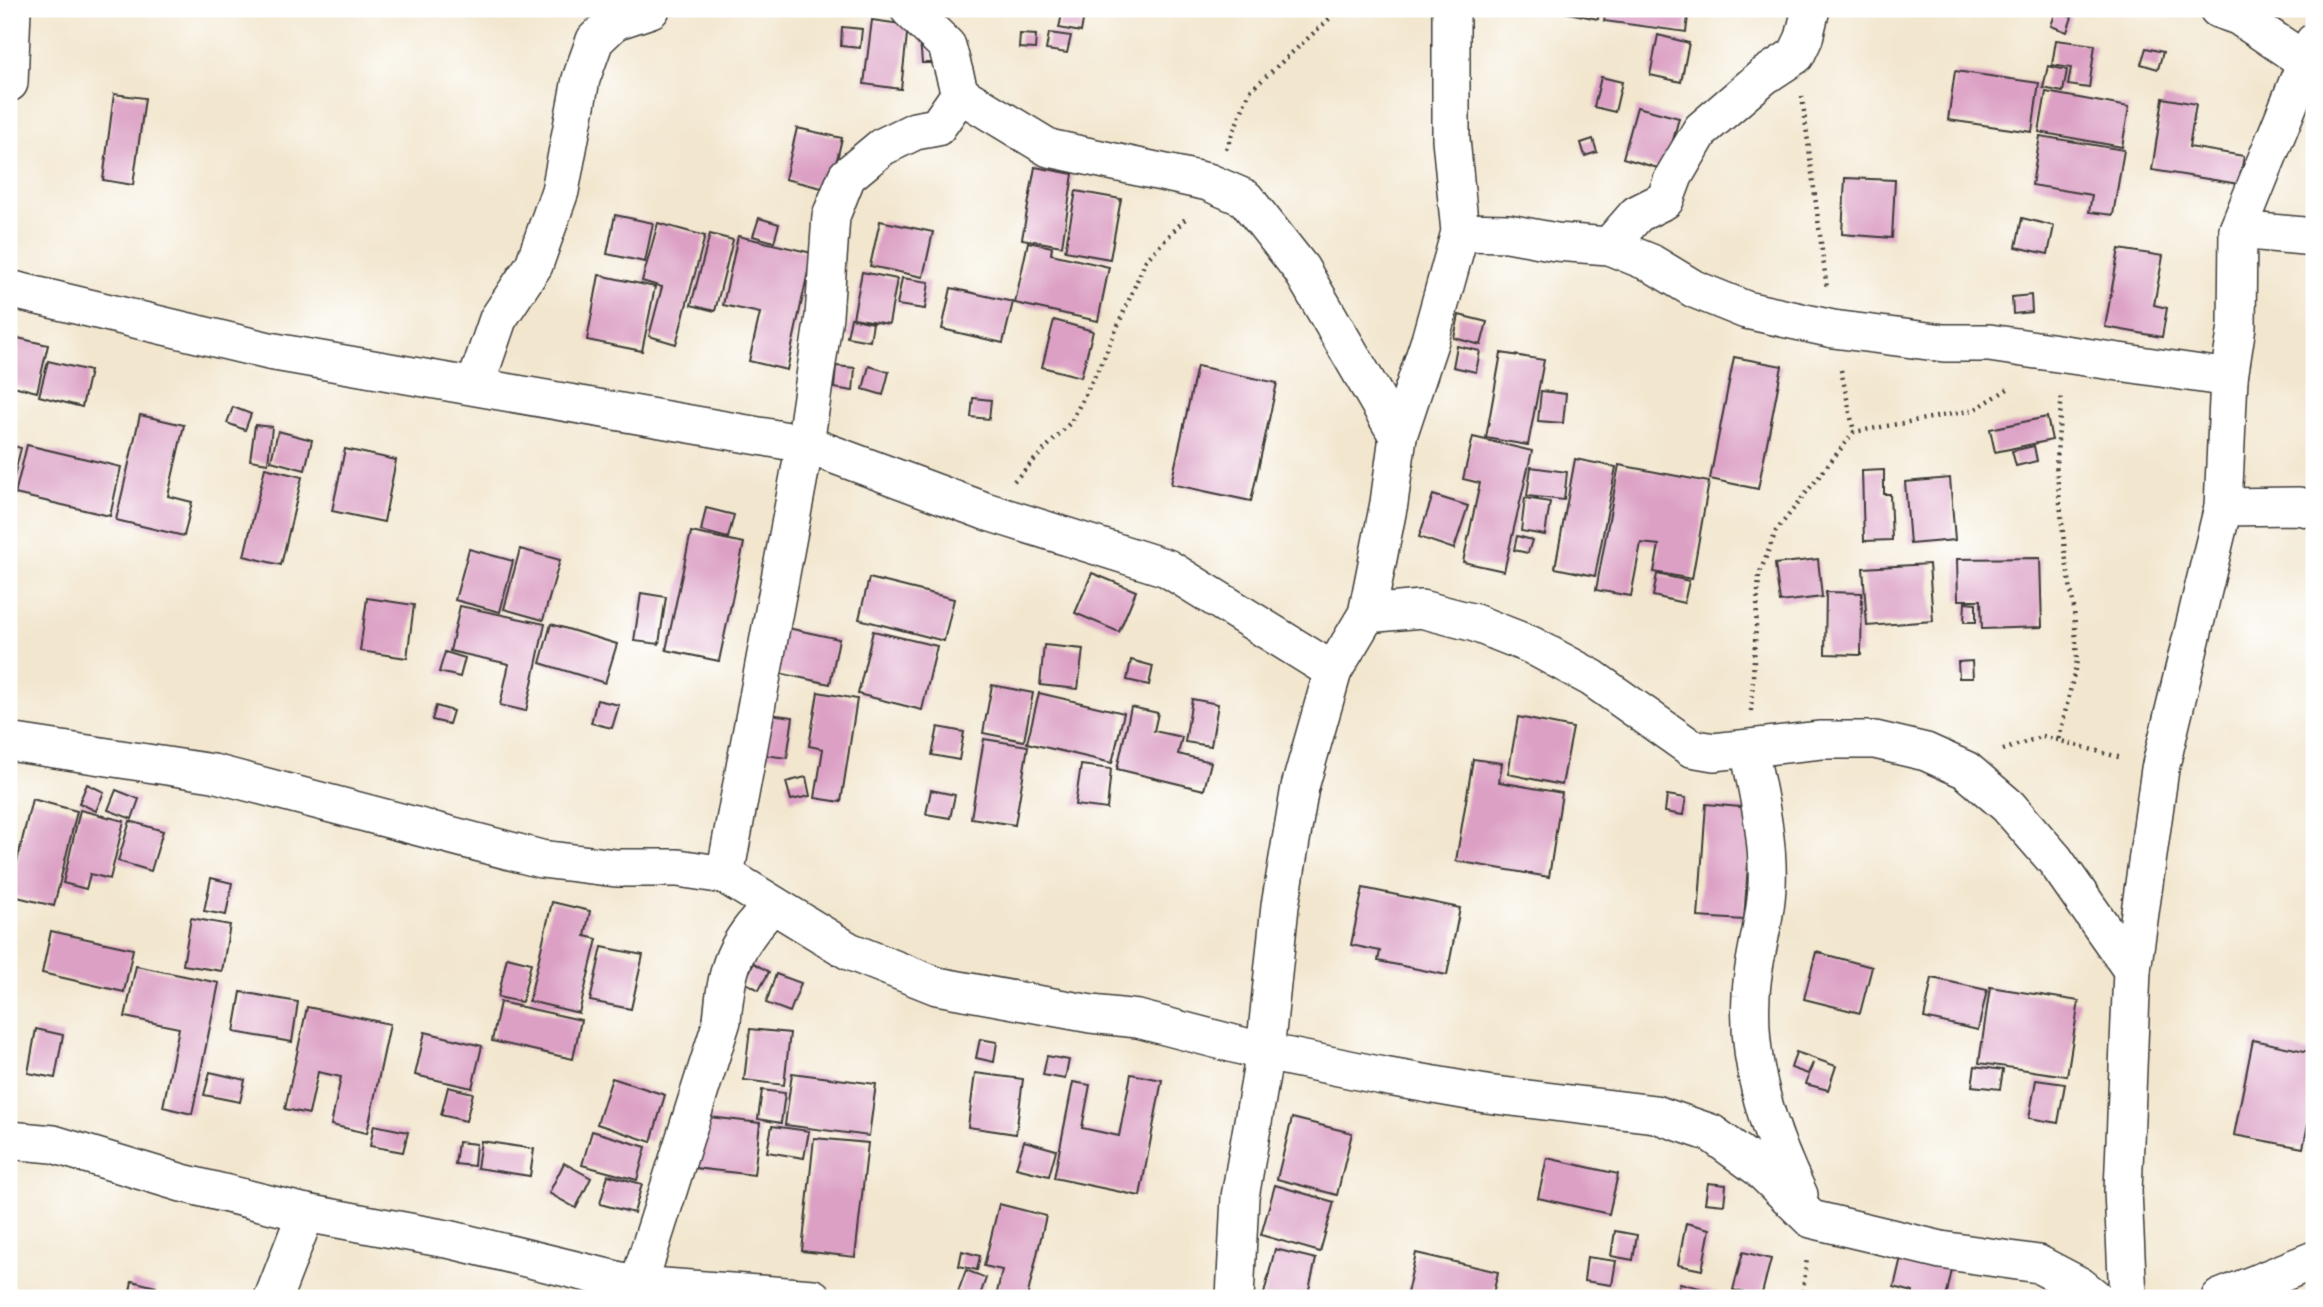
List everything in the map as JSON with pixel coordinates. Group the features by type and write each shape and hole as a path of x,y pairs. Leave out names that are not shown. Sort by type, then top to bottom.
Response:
{"street":[{"path":"9,83 12,9"},
{"path":"475,386 498,319 534,265 560,191 581,79 595,40 600,15 651,9"},
{"path":"909,9 947,46 960,94 1049,148 1208,182 1245,198 1301,269 1398,436"},
{"path":"1235,1298 1240,1197 1265,1052 1280,906 1300,787 1333,671 1367,614 1389,503 1398,436 1430,340 1460,232 1451,139 1451,9"},
{"path":"1609,246 1637,214 1665,200 1674,176 1701,130 1764,76 1796,55 1804,38 1811,9"},
{"path":"2128,1298 2123,1191 2132,970 2160,769 2223,507 2229,378 2237,326 2238,230 2311,53 2238,16 2218,9"},
{"path":"725,875 805,444 824,316 831,216 847,176 882,147 915,131 937,127 960,94"},
{"path":"2238,230 2314,237"},
{"path":"1460,232 1508,233 1556,242 1609,246 1651,263 1694,289 1746,310 1833,329 1944,343 1989,342 2229,378"},
{"path":"9,289 269,351 805,444 985,511 1167,568 1333,671"},
{"path":"2223,507 2298,506 2314,509"},
{"path":"1367,614 1421,609 1475,623 1531,645 1591,678 1691,748 1714,752 1821,740 1875,740 1926,752 1966,770 2008,806 2055,860 2132,970"},
{"path":"9,742 213,773 541,859 616,869 678,868 725,875 849,951 937,986 1091,1014 1138,1019 1265,1052 1486,1094 1655,1114 1711,1133 1759,1168 1811,1219 1941,1250 2038,1264 2080,1286 2095,1298"},
{"path":"1749,749 1764,826 1767,887 1751,997 1757,1081 1778,1152 1811,1219"},
{"path":"635,1292 722,1021 726,976 743,937 772,905"},
{"path":"9,1140 53,1144 182,1184 306,1213 452,1240 635,1292 813,1298"},
{"path":"273,1298 306,1213"},
{"path":"2220,1298 2314,1260"}],"path":[{"path":"985,511 1071,422 1104,358 1146,260 1198,205 1227,148 1250,92 1340,9"},
{"path":"1796,55 1833,329 1854,432"},
{"path":"1749,749 1759,575 1776,531 1854,432 1975,410 2065,354"},
{"path":"2059,739 2077,662 2074,608 2056,465 2065,354"},
{"path":"1966,770 2019,742 2043,736 2160,769"}],"building":[{"path":"1063,9 1085,9 1081,32 1059,28"},
{"path":"1549,9 1600,9 1598,19"},
{"path":"1606,9 1689,9 1686,32 1604,21"},
{"path":"2056,11 2072,17 2067,32 2051,26"},
{"path":"872,20 908,25 901,89 864,84"},
{"path":"842,27 862,29 860,48 841,46"},
{"path":"1049,33 1071,36 1067,53 1046,50"},
{"path":"1020,34 1036,35 1035,49 1019,48"},
{"path":"1658,35 1689,43 1681,82 1650,75"},
{"path":"931,39 933,63 922,63 920,40"},
{"path":"2056,40 2095,45 2089,88 2068,85 2071,68 2052,65"},
{"path":"2146,48 2163,52 2158,69 2141,64"},
{"path":"2048,66 2067,70 2063,92 2043,88"},
{"path":"1955,71 2039,83 2032,132 1948,120"},
{"path":"1601,77 1622,82 1615,112 1594,107"},
{"path":"2046,92 2129,107 2122,147 2039,132"},
{"path":"114,94 145,98 133,185 103,180"},
{"path":"2163,98 2196,104 2189,147 2244,156 2239,184 2152,170"},
{"path":"1637,107 1679,118 1665,170 1623,158"},
{"path":"797,128 842,138 830,190 785,179"},
{"path":"2040,136 2124,150 2113,215 2089,212 2092,195 2032,185"},
{"path":"1593,139 1597,152 1585,156 1581,143"},
{"path":"1035,167 1073,174 1062,246 1022,239"},
{"path":"1845,178 1895,180 1892,238 1842,234"},
{"path":"1076,191 1121,199 1110,259 1065,251"},
{"path":"615,215 653,223 645,262 607,254"},
{"path":"759,218 779,224 774,242 753,236"},
{"path":"2022,218 2054,226 2048,254 2016,247"},
{"path":"880,221 933,232 923,277 870,266"},
{"path":"658,223 705,236 676,344 649,336 662,287 642,281"},
{"path":"710,234 733,240 715,311 691,305"},
{"path":"738,236 812,253 787,370 749,361 760,313 723,305"},
{"path":"1028,242 1052,247 1051,254 1109,267 1098,321 1015,303"},
{"path":"2119,249 2163,256 2154,305 2167,308 2162,337 2105,327"},
{"path":"862,272 897,279 889,324 853,318"},
{"path":"599,275 655,287 642,351 587,340"},
{"path":"902,278 929,282 925,309 897,305"},
{"path":"951,288 1013,302 1003,343 942,329"},
{"path":"2031,295 2032,312 2013,314 2012,297"},
{"path":"1459,315 1487,322 1481,345 1454,338"},
{"path":"851,318 873,323 870,341 847,337"},
{"path":"1054,320 1093,331 1081,377 1042,367"},
{"path":"18,338 48,345 37,392 9,385"},
{"path":"1457,346 1480,351 1476,372 1453,367"},
{"path":"1501,353 1544,360 1528,445 1486,438"},
{"path":"1734,357 1782,366 1758,489 1710,479"},
{"path":"48,361 90,371 82,407 39,396"},
{"path":"836,366 855,368 853,391 834,388"},
{"path":"869,366 889,372 883,395 863,389"},
{"path":"1197,366 1277,383 1251,501 1171,484"},
{"path":"1541,391 1566,394 1563,423 1538,421"},
{"path":"973,398 991,400 989,419 971,417"},
{"path":"233,407 251,414 245,430 227,423"},
{"path":"140,415 184,425 168,496 192,502 184,536 116,520"},
{"path":"2047,417 2052,440 1995,452 1990,429"},
{"path":"255,425 272,427 268,463 250,460"},
{"path":"278,431 312,440 305,470 271,461"},
{"path":"1473,437 1532,451 1504,571 1463,562 1480,483 1463,479"},
{"path":"9,445 21,448 11,489 9,488"},
{"path":"27,445 121,467 110,516 15,494"},
{"path":"2034,446 2037,461 2016,466 2012,451"},
{"path":"345,449 396,460 384,522 332,511"},
{"path":"1575,459 1616,467 1595,576 1555,568"},
{"path":"1619,465 1709,482 1692,579 1654,572 1659,545 1641,543 1631,596 1596,590"},
{"path":"1531,467 1567,472 1564,500 1527,496"},
{"path":"265,468 302,477 281,565 244,556"},
{"path":"1884,470 1884,494 1890,494 1892,540 1864,541 1862,471"},
{"path":"1950,478 1955,540 1910,544 1905,482"},
{"path":"1433,495 1468,506 1454,549 1419,537"},
{"path":"1525,498 1550,502 1545,535 1521,531"},
{"path":"706,508 734,515 728,538 701,531"},
{"path":"691,532 744,543 719,661 666,650"},
{"path":"1517,536 1532,540 1528,553 1514,550"},
{"path":"469,549 513,561 500,612 455,600"},
{"path":"520,549 560,560 543,620 504,609"},
{"path":"2040,558 2042,627 1982,629 1981,600 1958,600 1957,559"},
{"path":"1818,559 1822,597 1780,602 1775,564"},
{"path":"1929,564 1933,621 1867,626 1863,568"},
{"path":"1092,573 1136,591 1119,632 1075,613"},
{"path":"1657,574 1689,581 1684,603 1653,596"},
{"path":"869,578 954,599 944,641 859,619"},
{"path":"1826,592 1862,593 1861,655 1825,654"},
{"path":"641,593 666,597 659,644 634,641"},
{"path":"367,598 414,605 407,658 360,651"},
{"path":"1965,602 1976,603 1976,622 1964,622"},
{"path":"460,606 545,624 526,711 500,705 509,664 450,651"},
{"path":"551,624 617,644 605,683 540,663"},
{"path":"783,627 839,639 830,684 774,672"},
{"path":"873,631 937,646 922,710 858,694"},
{"path":"1044,645 1083,649 1078,689 1040,685"},
{"path":"445,652 465,658 460,677 439,672"},
{"path":"1131,660 1153,666 1149,685 1127,680"},
{"path":"1972,661 1973,678 1959,678 1958,662"},
{"path":"992,685 1033,693 1024,741 983,733"},
{"path":"818,692 857,699 841,802 815,798 823,749 809,746"},
{"path":"1039,693 1124,713 1112,763 1027,743"},
{"path":"1192,699 1218,704 1211,746 1185,742"},
{"path":"597,700 619,705 612,728 591,723"},
{"path":"436,706 453,711 449,724 432,720"},
{"path":"1131,707 1158,713 1154,731 1182,737 1178,754 1211,762 1204,790 1117,769"},
{"path":"761,713 793,717 787,758 756,754"},
{"path":"1518,717 1573,728 1562,785 1508,774"},
{"path":"938,727 964,732 959,760 932,755"},
{"path":"984,739 1028,746 1015,825 971,818"},
{"path":"1473,759 1502,763 1499,782 1562,793 1549,877 1456,861"},
{"path":"1081,765 1111,769 1107,809 1075,805"},
{"path":"806,777 810,796 791,800 786,782"},
{"path":"87,784 104,792 96,811 79,803"},
{"path":"116,790 139,799 132,819 108,810"},
{"path":"931,790 955,795 950,818 926,814"},
{"path":"1667,795 1686,798 1683,815 1665,812"},
{"path":"32,799 77,811 54,906 9,895"},
{"path":"1706,804 1752,808 1744,920 1698,917"},
{"path":"80,810 124,821 110,879 90,874 86,889 63,883"},
{"path":"130,821 163,831 151,871 118,861"},
{"path":"211,878 232,883 226,915 204,911"},
{"path":"1363,888 1460,908 1447,975 1378,961 1380,951 1351,945"},
{"path":"552,902 590,911 585,936 597,939 579,1013 529,1001"},
{"path":"191,918 230,925 222,971 183,965"},
{"path":"51,931 133,949 124,992 42,973"},
{"path":"602,947 643,955 631,1009 590,1001"},
{"path":"1816,952 1872,967 1860,1013 1804,999"},
{"path":"507,957 531,963 522,1002 498,997"},
{"path":"754,963 769,972 759,990 744,982"},
{"path":"136,966 219,983 192,1114 163,1107 179,1028 125,1017"},
{"path":"776,974 801,983 790,1012 766,1003"},
{"path":"1932,978 1987,990 1978,1030 1924,1018"},
{"path":"1990,987 2079,1001 2067,1076 1979,1063"},
{"path":"241,992 298,1002 292,1042 234,1032"},
{"path":"500,1002 581,1020 573,1059 492,1041"},
{"path":"307,1007 390,1024 367,1133 331,1125 341,1077 318,1072 309,1114 285,1109"},
{"path":"36,1029 63,1035 55,1078 28,1073"},
{"path":"750,1029 790,1033 784,1085 744,1080"},
{"path":"425,1032 482,1046 472,1088 415,1075"},
{"path":"980,1039 997,1042 994,1062 976,1058"},
{"path":"2253,1040 2314,1053 2314,1097 2303,1148 2234,1135"},
{"path":"1796,1052 1836,1066 1828,1090 1806,1084 1813,1063 1808,1074 1791,1068"},
{"path":"1047,1056 1069,1060 1065,1079 1043,1075"},
{"path":"1975,1066 2003,1070 2000,1089 1972,1086"},
{"path":"210,1072 245,1080 240,1102 204,1095"},
{"path":"792,1073 876,1084 869,1136 785,1125"},
{"path":"975,1073 1023,1079 1016,1134 968,1127"},
{"path":"1131,1074 1162,1080 1140,1196 1054,1178 1073,1082 1090,1085 1082,1128 1119,1136"},
{"path":"612,1078 665,1095 651,1142 597,1124"},
{"path":"2036,1080 2065,1084 2058,1123 2029,1118"},
{"path":"448,1087 473,1093 466,1121 441,1115"},
{"path":"762,1090 785,1093 781,1123 758,1119"},
{"path":"701,1116 760,1123 754,1175 695,1168"},
{"path":"1292,1118 1352,1133 1337,1195 1277,1179"},
{"path":"374,1125 408,1132 403,1152 370,1146"},
{"path":"772,1126 809,1131 804,1158 767,1152"},
{"path":"592,1131 646,1147 637,1180 582,1165"},
{"path":"814,1138 868,1143 855,1257 802,1251"},
{"path":"481,1141 534,1149 530,1176 477,1168"},
{"path":"1024,1141 1056,1150 1049,1176 1016,1168"},
{"path":"458,1142 476,1144 474,1166 455,1164"},
{"path":"1547,1158 1618,1174 1609,1214 1538,1198"},
{"path":"564,1163 591,1178 576,1208 549,1193"},
{"path":"608,1175 642,1184 634,1213 600,1204"},
{"path":"1708,1183 1726,1185 1724,1205 1705,1203"},
{"path":"1275,1185 1334,1202 1320,1252 1261,1235"},
{"path":"999,1204 1046,1216 1027,1298 996,1297 1002,1270 984,1266"},
{"path":"1686,1223 1710,1229 1702,1270 1678,1265"},
{"path":"1615,1231 1637,1235 1633,1260 1611,1256"},
{"path":"1275,1249 1316,1259 1307,1298 1263,1298"},
{"path":"962,1251 980,1256 977,1270 959,1266"},
{"path":"1743,1252 1771,1259 1761,1297 1733,1290"},
{"path":"1416,1253 1498,1272 1492,1298 1406,1298"},
{"path":"1902,1253 1953,1265 1946,1298 1912,1298 1913,1292 1894,1287"},
{"path":"1587,1257 1616,1261 1612,1285 1584,1281"},
{"path":"966,1270 986,1278 979,1298 958,1292"},
{"path":"132,1281 156,1287 154,1298 129,1298"},
{"path":"1680,1283 1735,1297 1735,1298 1676,1298"},
{"path":"1854,1290 1881,1294 1880,1298 1853,1298"}]}
